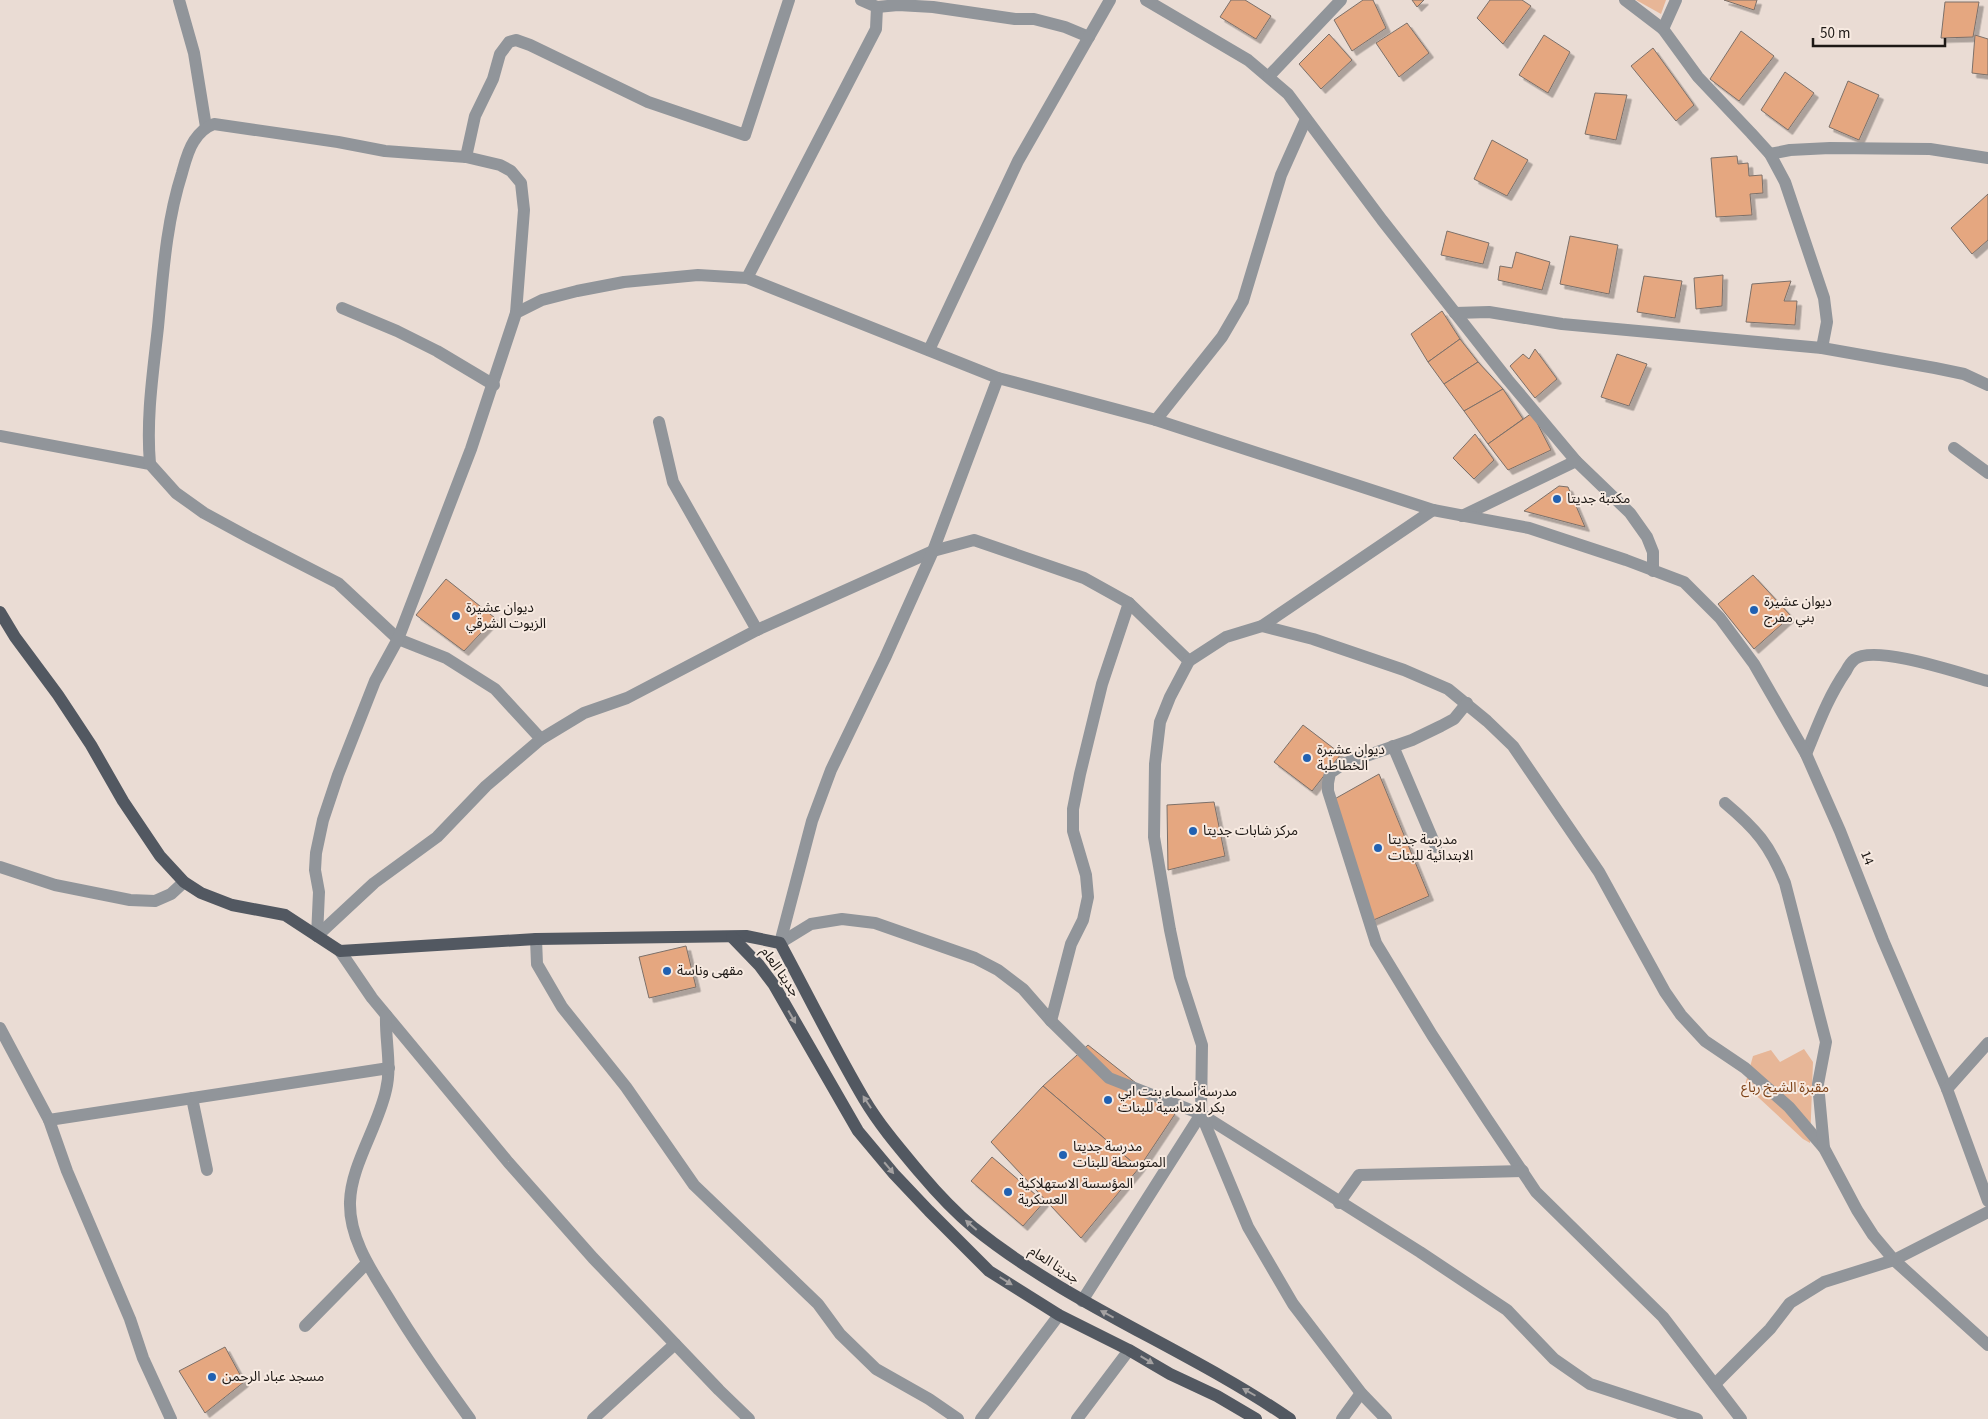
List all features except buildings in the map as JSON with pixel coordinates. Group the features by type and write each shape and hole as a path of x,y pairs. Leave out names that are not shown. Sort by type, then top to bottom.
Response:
{"main road":[{"path":"0,612 15,637 64,703 91,745 123,802 160,856 184,882 201,893 232,904 285,915 340,951 536,939 732,936"},
{"name":"جديتا العام","path":"732,936 746,936 780,943 865,1100 936,1192 973,1227 1021,1262 1082,1301 1255,1395 1290,1419"},
{"name":"جديتا العام","path":"732,936 759,965 774,985 828,1082 858,1131 894,1174 989,1270 1059,1314 1129,1350 1170,1374 1217,1396 1256,1419"},
{"path":"1170,1374 1181,1354"}],"street":[{"path":"180,0 194,53 206,127"},
{"path":"466,157 475,116 493,79 500,54 509,42 516,40 648,102 745,135 789,0"},
{"path":"861,0 877,7 898,5 933,6 1015,19 1034,19 1065,27 1089,37"},
{"path":"929,350 1018,161 1110,0"},
{"path":"1146,0 1248,60 1288,94 1455,313 1576,461 1630,513 1647,537 1653,552 1653,571"},
{"path":"1269,76 1341,0"},
{"path":"1625,0 1663,29 1698,77 1770,154 1785,182 1824,298 1827,322 1822,348"},
{"path":"1663,29 1676,0"},
{"path":"747,278 876,29 877,7"},
{"path":"1156,420 1222,337 1243,301 1280,175 1306,119"},
{"path":"317,936 319,892 315,870 316,853 323,820 338,775 375,681 398,639 471,450 494,385 516,313 524,210 521,183 511,171 500,165 466,157 385,151 227,124 214,124 206,127 194,141 186,159 175,194 165,251 149,409 148,439 150,464 176,493 204,513 338,583 398,639 446,658 495,690 541,739"},
{"path":"1770,154 1790,150 1830,148 1930,149 1988,158"},
{"name":"14","path":"516,313 542,300 624,282 698,275 747,278 998,378 1156,420 1433,510 1529,528 1626,560 1684,582 1720,618 1754,664 1806,754 1947,1089 1988,1201"},
{"path":"342,308 437,351 494,385"},
{"path":"1455,313 1489,312 1562,324 1822,348 1964,374 1988,384"},
{"path":"780,943 812,821 831,770 885,658 933,551 998,378"},
{"path":"658,422 673,482 757,630"},
{"path":"0,436 150,464"},
{"path":"1954,448 1988,473"},
{"path":"1462,516 1576,461"},
{"path":"1386,1419 1361,1392 1294,1304 1248,1227 1200,1114 1202,1045 1180,977 1154,837 1155,764 1160,722 1170,697 1189,660 1226,637 1262,626 1433,510"},
{"path":"317,936 374,883 437,837 486,786 541,739 584,713 627,698 757,630 933,551 974,540 1084,578 1129,603 1189,660"},
{"path":"1051,1021 1071,944 1083,920 1088,897 1086,875 1073,831 1073,809 1102,684 1129,603"},
{"path":"1262,626 1314,640 1404,670 1448,689 1467,703 1513,746 1599,872 1665,992 1681,1015 1705,1041 1745,1068 1789,1107 1824,1148 1857,1210 1873,1235 1894,1260 1988,1345"},
{"path":"1806,754 1838,683 1854,660 1861,656 1901,657 1988,681"},
{"path":"1467,703 1454,719 1412,740 1343,764 1330,773 1328,791 1376,943 1432,1035 1536,1192 1663,1317 1741,1419"},
{"path":"1393,746 1436,847"},
{"path":"1725,803 1749,823 1765,842 1776,861 1785,883 1826,1042 1818,1084 1824,1148"},
{"path":"0,867 55,885 130,900 155,902 171,894 184,882"},
{"path":"780,943 811,924 842,919 875,924 983,962 998,970 1024,989 1051,1021 1109,1078 1200,1114 1339,1203 1420,1252 1507,1310 1554,1359 1590,1384 1697,1419"},
{"path":"536,939 537,964 562,1007 626,1087 694,1185 818,1304 840,1334 876,1369 929,1399 958,1419"},
{"path":"340,951 372,998 508,1162 593,1258 749,1419"},
{"path":"386,1015 385,1033 389,1068 384,1098 356,1172 350,1202 354,1234 367,1262 405,1326 470,1419"},
{"path":"0,1028 49,1120 67,1171 130,1319 142,1358 171,1419"},
{"path":"1947,1089 1988,1043"},
{"path":"49,1120 389,1068"},
{"path":"192,1098 208,1170"},
{"path":"1082,1301 1200,1114"},
{"path":"1339,1203 1359,1175 1523,1171"},
{"path":"1714,1384 1770,1329 1790,1303 1824,1282 1894,1260 1988,1212"},
{"path":"304,1326 367,1262"},
{"path":"981,1419 1059,1314"},
{"path":"593,1419 675,1344"},
{"path":"1077,1419 1129,1350"},
{"path":"1342,1419 1361,1392"}],"green space":[{"path":"1636,0 1666,0 1661,14"},
{"name":"مقبرة الشيخ رباع","path":"1804,1049 1813,1062 1810,1143 1803,1139 1745,1085 1753,1056 1771,1050 1780,1062"}],"place":[{"name":"مكتبة جديتا","path":"1557,499"},
{"name":"ديوان عشيرة بني مفرج","path":"1754,610"},
{"name":"ديوان عشيرة الزيوت الشرقي","path":"456,616"},
{"name":"ديوان عشيرة الخطاطبة","path":"1307,758"},
{"name":"مركز شابات جديتا","path":"1193,831"},
{"name":"مدرسة جديتا الابتدائية للبنات","path":"1378,848"},
{"name":"مقهى وناسة","path":"667,971"},
{"name":"مدرسة أسماء بنت ابي بكر الاساسية للبنات","path":"1108,1100"},
{"name":"مدرسة جديتا المتوسطة للبنات","path":"1063,1155"},
{"name":"المؤسسة الاستهلاكية العسكرية","path":"1008,1192"},
{"name":"مسجد عباد الرحمن","path":"212,1377"}]}
